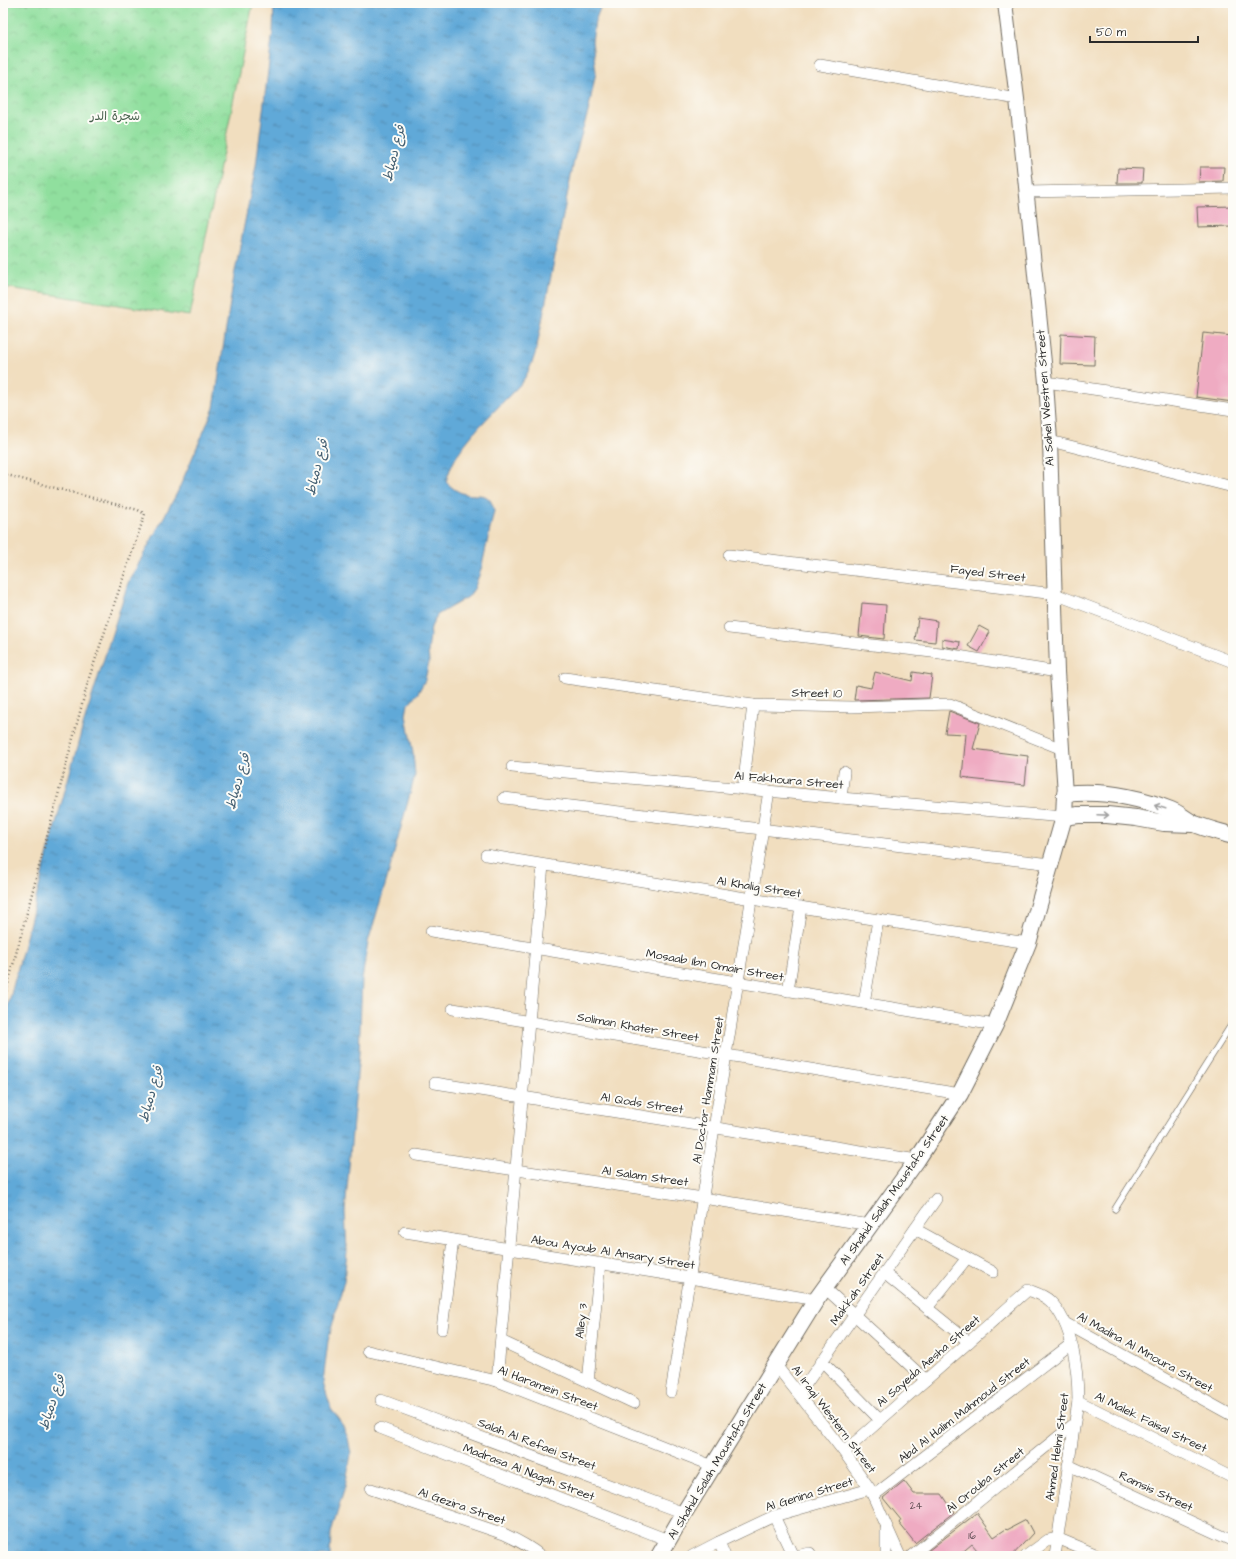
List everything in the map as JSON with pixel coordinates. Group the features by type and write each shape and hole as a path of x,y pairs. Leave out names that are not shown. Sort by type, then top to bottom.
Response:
{"main road":[{"path":"1065,794 1084,792 1136,799 1172,810 1195,824 1233,836"},
{"name":"Al Shahid Salah Moustafa Street","path":"658,1556 776,1364 821,1294 917,1160 960,1094 995,1025 1028,943 1064,817 1065,794"},
{"path":"1064,817 1078,815 1107,815 1164,823 1195,824"}],"street":[{"name":"Al Sahel Westren Street","path":"1005,3 1017,99 1046,382 1050,441 1057,672 1065,794"},
{"path":"820,65 1017,99"},
{"path":"1026,192 1233,188"},
{"path":"1046,382 1233,410"},
{"path":"1050,441 1233,487"},
{"name":"Fayed Street","path":"729,555 1055,594 1233,662"},
{"path":"729,628 940,653 1057,672"},
{"name":"Street 10","path":"565,678 753,705 852,707 950,704 1062,749"},
{"path":"743,789 753,705"},
{"name":"Al Fakhoura Street","path":"512,767 1064,817"},
{"path":"841,798 844,772"},
{"name":"Al Doctor Hammam Street","path":"671,1392 769,791"},
{"path":"504,798 1051,864"},
{"name":"Al Khalig Street","path":"486,856 1028,943"},
{"path":"497,1381 543,865"},
{"path":"788,991 801,907"},
{"path":"864,1003 878,920"},
{"name":"Mosaab Ibn Omair Street","path":"431,931 995,1025"},
{"name":"Soliman Khater Street","path":"453,1009 960,1094"},
{"name":"Al Qods Street","path":"435,1083 917,1160"},
{"name":"Al Salam Street","path":"416,1155 703,1198 870,1225"},
{"name":"Makkah Street","path":"799,1394 936,1199"},
{"path":"915,1229 993,1272"},
{"name":"Abou Ayoub Al Ansary Street","path":"405,1232 690,1278 821,1294"},
{"path":"442,1329 453,1240"},
{"path":"927,1308 967,1258"},
{"name":"Alley 3","path":"588,1382 600,1263"},
{"path":"884,1273 969,1342"},
{"name":"Ahmed Helmi Street","path":"1028,1290 1038,1293 1051,1301 1059,1312 1065,1323 1077,1375 1078,1401 1055,1556"},
{"name":"Al Sayeda Aesha Street","path":"844,1452 1028,1290"},
{"path":"821,1294 855,1315 926,1380"},
{"name":"Al Madina Al Mnoura Street","path":"1065,1323 1233,1416"},
{"path":"501,1341 634,1404"},
{"name":"Abd Al Halim Mahmoud Street","path":"872,1493 1071,1344"},
{"name":"Al Haramein Street","path":"368,1351 497,1381 713,1466"},
{"path":"822,1361 880,1420"},
{"name":"Al Iraqi Western Street","path":"776,1364 844,1452 872,1493 900,1556"},
{"name":"Salah Al Refaei Street","path":"381,1400 684,1513"},
{"name":"Al Malek Faisal Street","path":"1078,1401 1233,1478"},
{"name":"Al Orouba Street","path":"911,1556 1074,1424"},
{"name":"Madrasa Al Nagah Street","path":"380,1428 668,1540"},
{"name":"Ramsis Street","path":"1068,1465 1233,1541"},
{"name":"Al Gezira Street","path":"371,1489 504,1534 523,1543 541,1556"},
{"name":"Al Genina Street","path":"692,1556 774,1516 872,1493"},
{"path":"774,1516 792,1556"},
{"path":"886,1526 886,1556"},
{"path":"1026,1556 1048,1540 1057,1538 1100,1556"},
{"path":"719,1542 725,1556"},
{"path":"796,1556 810,1553"}],"lane":[{"path":"1115,1209 1233,1022"}],"path":[{"path":"3,474 138,510 145,514 89,678 3,1002"}],"green space":[{"name":"شجرة الدر","path":"3,3 253,3 190,316 3,287"}],"water":[{"name":"فرع دمياط","path":"274,3 602,3 595,21 592,41 596,72 588,112 575,156 534,358 528,373 522,382 478,428 462,448 455,459 446,482 454,489 462,493 487,497 492,504 494,511 481,570 474,589 468,597 437,615 431,627 428,652 429,661 425,680 418,693 408,704 406,715 413,753 415,775 387,879 368,942 362,979 359,1053 345,1212 347,1251 344,1281 328,1341 323,1382 331,1408 340,1420 348,1438 351,1454 345,1487 331,1533 330,1556 3,1556 3,1025 84,722 128,583 177,493 214,408 234,276 256,166 273,31"}],"building":[{"path":"1200,167 1224,167 1223,181 1199,182"},
{"path":"1118,168 1143,169 1142,183 1117,183"},
{"path":"1233,206 1233,226 1198,227 1197,207"},
{"path":"1203,333 1233,336 1233,402 1196,397"},
{"path":"1061,334 1095,336 1094,365 1060,364"},
{"path":"862,603 886,605 884,639 859,636"},
{"path":"918,618 937,621 935,642 915,640"},
{"path":"979,626 990,632 979,652 968,646"},
{"path":"942,639 960,642 959,649 942,646"},
{"path":"875,672 912,681 913,672 932,675 929,698 854,700 856,685 871,688"},
{"path":"949,711 980,723 973,749 1028,756 1025,785 962,777 966,734 945,733"},
{"path":"904,1481 914,1494 942,1494 954,1512 915,1543 899,1523 901,1520 883,1498"},
{"path":"977,1513 994,1537 1006,1529 1007,1530 1026,1520 1033,1533 1012,1556 982,1556 972,1544 958,1556 926,1556 924,1554"}]}
